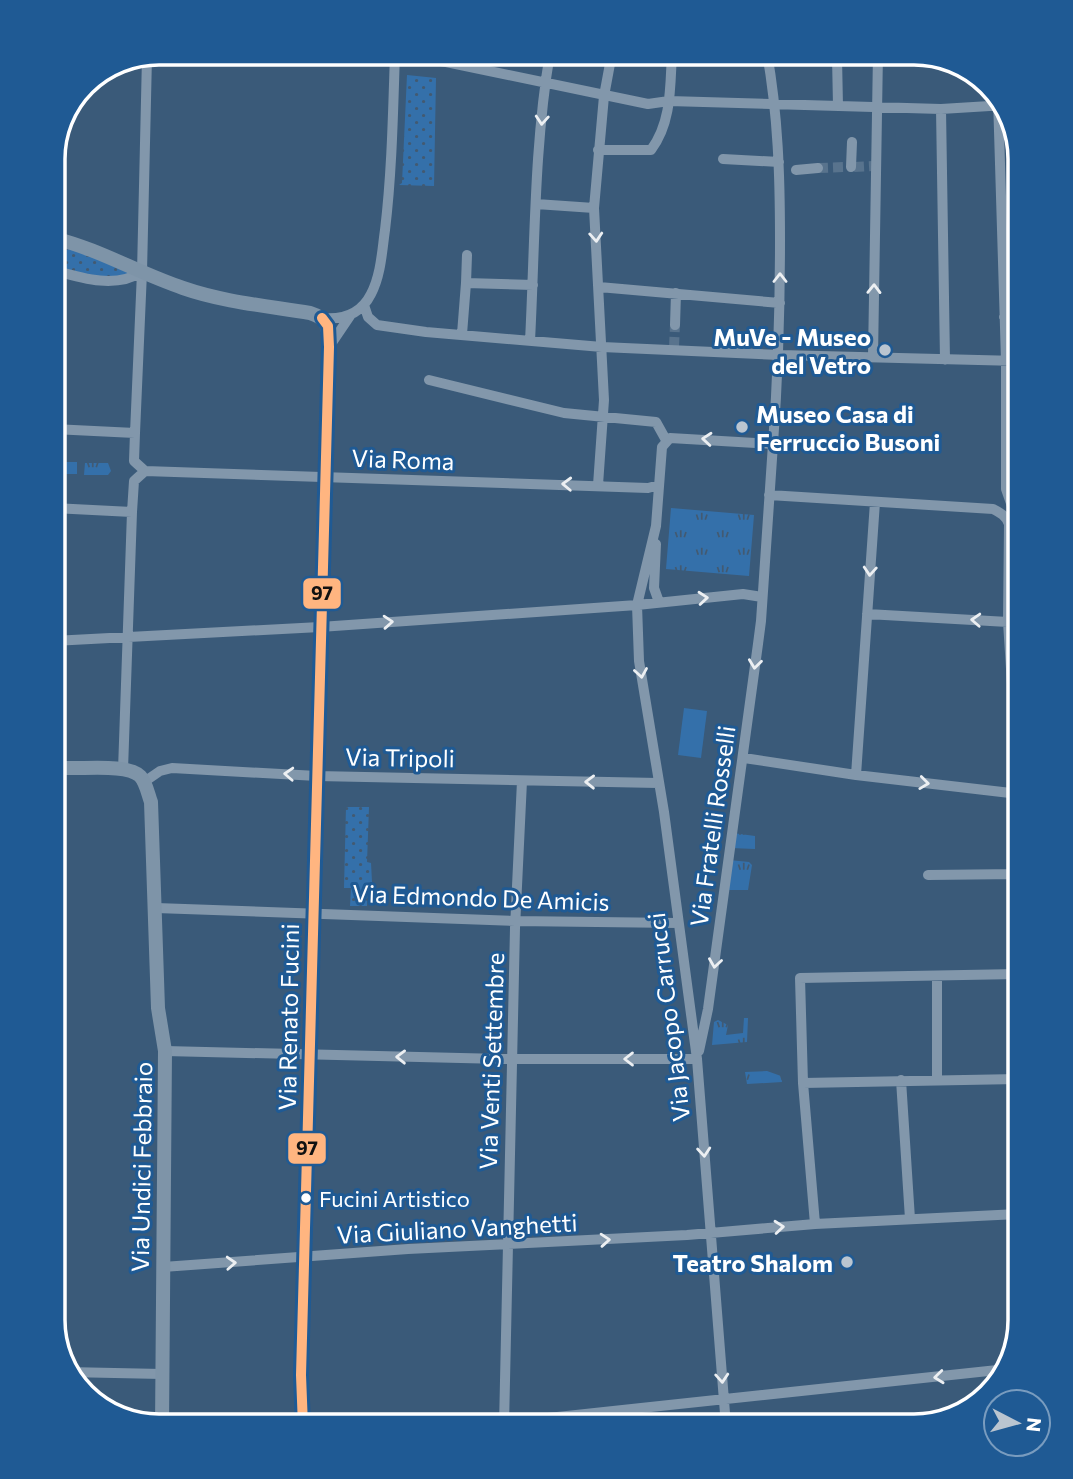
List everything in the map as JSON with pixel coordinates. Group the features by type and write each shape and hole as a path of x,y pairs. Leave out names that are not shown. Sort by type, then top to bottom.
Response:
{"main road":[{"path":"65,241 204,294 322,317"},
{"name":"Via Renato Fucini","path":"302,1414 320,627 327,478 329,347 328,326 322,317"},
{"path":"65,768 123,770 138,774 144,782"},
{"name":"Via Undici Febbraio","path":"144,782 150,802 158,1008 165,1051 162,1414"}],"street":[{"path":"322,317 345,318 353,313 364,305 376,281 389,197 394,65"},
{"path":"461,65 648,104 669,101 743,104 776,102 941,109 990,104"},
{"path":"530,341 536,204 548,65"},
{"path":"598,485 604,417 594,208 598,150 610,65"},
{"path":"598,150 651,150 659,139 668,109 671,65"},
{"name":"Via Fratelli Rosselli","path":"697,1059 708,1009 744,758 762,597 780,355 781,169 776,102 769,65"},
{"path":"837,65 838,106"},
{"path":"873,357 874,166 878,65"},
{"path":"123,770 134,481 145,471 134,461 147,66"},
{"path":"941,109 945,360"},
{"path":"1001,124 1008,492"},
{"path":"850,167 852,142"},
{"path":"723,159 781,169"},
{"path":"796,170 818,169"},
{"path":"536,204 594,208"},
{"path":"462,334 467,255"},
{"path":"65,273 101,281 122,281 142,272"},
{"path":"466,283 533,285"},
{"path":"599,287 780,303"},
{"path":"675,325 676,293"},
{"path":"364,305 368,317 377,325 530,341 780,355 1006,360"},
{"path":"329,347 353,313"},
{"path":"429,380 564,413 656,422 666,440"},
{"path":"65,430 135,433"},
{"path":"659,602 654,587 656,526 662,447 666,440 673,436 773,444"},
{"name":"Via Roma","path":"145,471 648,488 659,485"},
{"path":"769,495 993,509 1008,506"},
{"path":"856,775 875,502"},
{"path":"65,509 132,512"},
{"path":"993,509 1004,515 1008,522"},
{"name":"Via Jacopo Carrucci","path":"656,526 637,605 639,661 697,1059 725,1414"},
{"path":"65,640 320,627 637,605 743,594 762,597"},
{"path":"867,614 1008,622"},
{"path":"744,758 856,775 1008,793"},
{"name":"Via Tripoli","path":"144,782 160,771 172,768 317,776 658,783"},
{"name":"Via Venti Settembre","path":"503,1414 515,920 522,781"},
{"path":"928,874 1008,874"},
{"name":"Via Edmondo De Amicis","path":"156,908 678,923"},
{"path":"815,1224 803,1083 800,978 1008,974"},
{"path":"937,976 937,1079"},
{"path":"165,1051 310,1056 697,1059"},
{"path":"803,1083 1008,1079"},
{"path":"901,1080 910,1219"},
{"name":"Via Giuliano Vanghetti","path":"163,1267 408,1249 1008,1215"},
{"path":"81,1372 162,1374"},
{"path":"604,1414 993,1372"}],"green space":[{"path":"407,75 436,78 434,186 399,185 402,183"},
{"path":"65,243 142,272 122,281 65,272"},
{"path":"65,462 77,462 77,474 65,474"},
{"path":"85,463 108,463 111,471 108,475 84,475"},
{"path":"671,508 754,515 749,576 666,569"},
{"path":"684,708 707,711 701,758 678,755"},
{"path":"346,807 369,807 367,862 371,863 372,882 368,883 367,906 350,906 351,888 344,888"},
{"path":"733,833 755,836 755,849 731,848"},
{"path":"729,860 749,862 752,865 748,890 725,890"},
{"path":"744,1018 748,1018 747,1042 712,1045 714,1022 718,1020 728,1025 726,1035 743,1033"},
{"path":"767,1071 781,1076 782,1082 747,1084 745,1072"}],"tunnel":[{"path":"854,167 872,166"},
{"path":"818,168 846,167"},
{"path":"674,347 675,325"}],"transit line":[{"name":"97","path":"303,1414 301,1375 329,347 328,326 322,318"}],"place":[{"name":"MuVe - Museo del Vetro","path":"885,350"},
{"name":"Museo Casa di Ferruccio Busoni","path":"742,427"},
{"name":"Fucini Artistico","path":"306,1198"},
{"name":"Teatro Shalom","path":"847,1262"}]}
